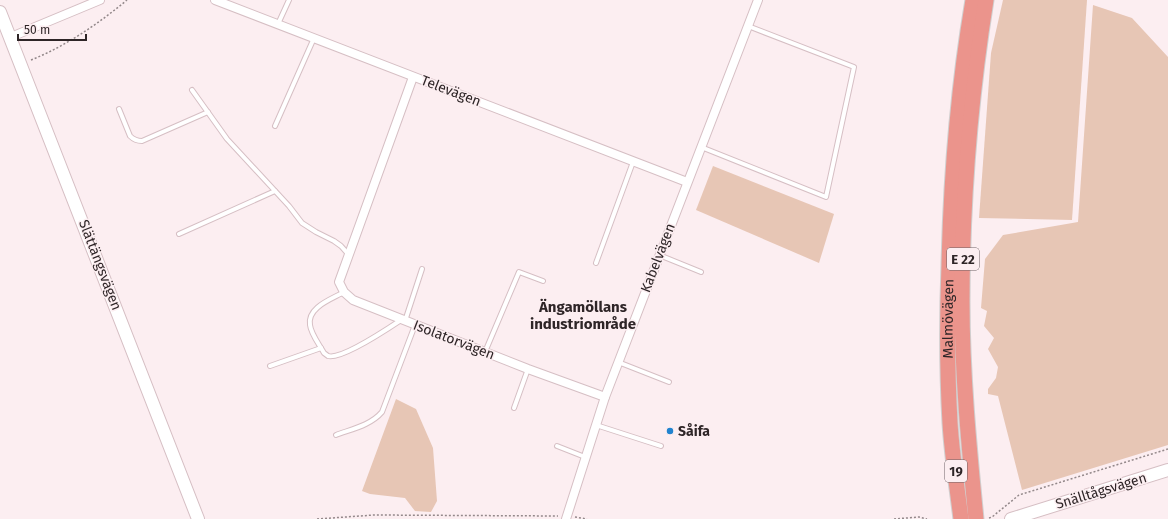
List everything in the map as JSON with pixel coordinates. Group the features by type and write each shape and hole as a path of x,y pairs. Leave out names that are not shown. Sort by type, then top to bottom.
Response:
{"highway":[{"name":"Malmövägen","path":"961,519 950,424 948,303 951,209 962,72 973,0"},
{"name":"Malmövägen","path":"976,519 967,423 962,302 963,248 969,128 986,0"},
{"name":"E 22","path":"950,424 951,519"}],"street":[{"path":"11,37 100,0"},
{"name":"Televägen","path":"215,0 687,182"},
{"name":"Kabelvägen","path":"566,518 604,397 758,0"},
{"name":"Slättängsvägen","path":"0,12 198,519"},
{"path":"344,292 339,282 413,77"},
{"name":"Isolatorvägen","path":"344,292 353,300 528,369 604,397"},
{"name":"Snälltågsvägen","path":"1011,519 1168,470"}],"lane":[{"path":"278,25 289,0"},
{"path":"700,147 826,197 854,67 748,26"},
{"path":"275,126 314,38"},
{"path":"192,90 226,139 275,191 302,223 334,241 349,255"},
{"path":"119,109 130,136 137,141 208,112"},
{"path":"596,263 632,162"},
{"path":"179,234 275,191"},
{"path":"659,255 701,272"},
{"path":"344,292 314,309 311,314 310,326 321,348 328,356 335,356 375,338 403,320 422,270"},
{"path":"485,352 519,272 543,280"},
{"path":"336,435 377,418 382,412 415,324"},
{"path":"270,366 321,348"},
{"path":"618,362 669,382"},
{"path":"514,408 528,369"},
{"path":"596,425 660,446"},
{"path":"557,446 585,457"}],"path":[{"path":"21,64 49,53 64,44 92,26 127,0"},
{"path":"984,519 992,517 1019,495 1168,449"},
{"path":"317,519 374,515 587,519"},
{"path":"894,519 919,517 927,519"}],"shaded area":[{"path":"1003,0 1087,0 1072,220 979,218 991,53"},
{"path":"1093,5 1132,18 1168,57 1168,445 1022,490 998,396 988,394 988,389 996,378 998,367 988,349 994,338 984,326 987,311 981,308 985,259 1003,235 1078,222"},
{"path":"713,166 834,214 819,263 696,210"},
{"path":"396,399 416,409 433,448 437,501 431,512 415,511 405,498 370,494 362,491"}],"place":[{"name":"Såifa","path":"670,431"}],"district":[{"name":"Ängamöllans industriområde","path":"583,316"}]}
